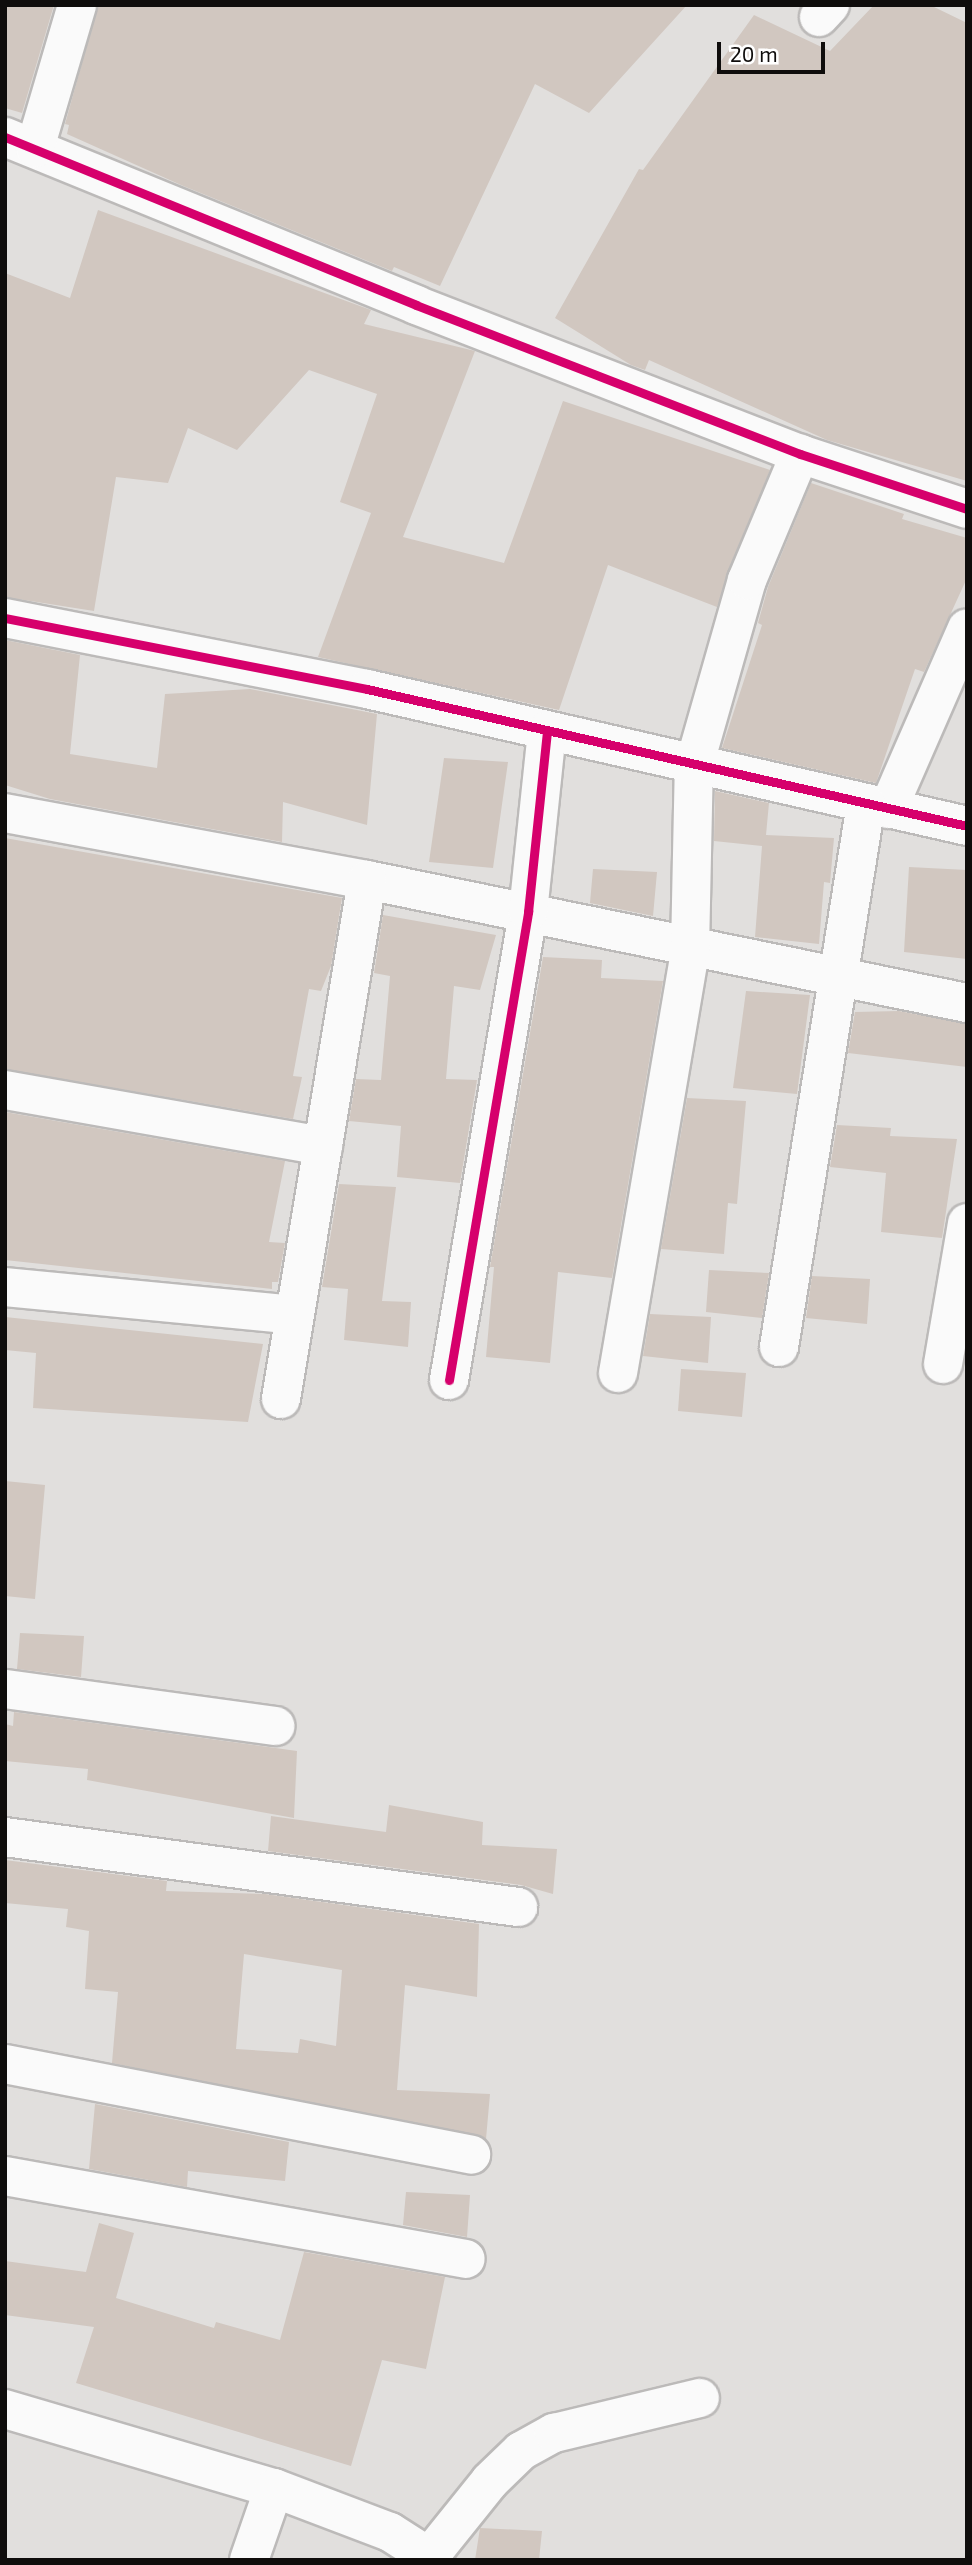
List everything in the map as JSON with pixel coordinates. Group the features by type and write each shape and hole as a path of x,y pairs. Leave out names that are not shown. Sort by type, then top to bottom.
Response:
{"street":[{"path":"77,5 20,142 416,305 800,454 967,509"},
{"path":"618,1374 690,950 694,766 747,580 800,454"},
{"path":"5,618 367,689 967,827"},
{"path":"779,1347 840,980 877,806 967,628"},
{"path":"449,1380 528,912 547,731"},
{"path":"5,813 367,880 528,912 690,950 967,1003"},
{"path":"281,1399 367,880"},
{"path":"5,1090 323,1146"},
{"path":"943,1364 967,1223"},
{"path":"5,1287 295,1315"},
{"path":"5,1689 275,1726"},
{"path":"5,1837 518,1907"},
{"path":"5,2064 471,2155"},
{"path":"5,2176 466,2259"},
{"path":"5,2410 274,2488 390,2532 432,2558 490,2481 521,2451 554,2433 700,2398"},
{"path":"249,2560 274,2488"}],"building":[{"path":"5,5 54,5 22,113 5,108"},
{"path":"98,5 687,5 589,113 535,84 440,286 394,267 392,271 181,185 67,134 69,125 65,124"},
{"path":"874,5 930,5 967,23 967,481 827,440 649,360 645,370 631,365 555,318 639,169 643,170 754,15 830,51"},
{"path":"98,210 371,310 364,324 475,351 403,537 504,563 563,401 770,470 717,607 608,565 559,710 318,657 371,513 340,502 377,394 309,370 237,450 188,428 168,483 116,477 94,611 5,597 5,273 70,298"},
{"path":"811,483 904,514 902,519 967,538 967,578 924,672 915,669 876,783 722,748 762,625 758,623 768,587"},
{"path":"5,640 80,655 70,754 157,768 165,694 250,689 377,714 367,825 283,802 282,842 50,799 5,785"},
{"path":"444,758 508,762 493,868 429,862"},
{"path":"715,791 769,803 766,835 834,838 830,883 824,882 819,944 755,937 762,846 714,841"},
{"path":"5,838 342,898 331,966 321,991 309,989 293,1076 302,1077 293,1119 5,1069"},
{"path":"909,867 967,870 967,959 904,952"},
{"path":"593,869 657,872 653,916 590,903"},
{"path":"383,915 496,935 480,990 454,986 446,1079 477,1080 460,1183 397,1177 401,1126 349,1121 356,1079 381,1080 390,976 374,973"},
{"path":"543,957 602,960 601,978 663,981 612,1278 558,1272 550,1363 486,1357 494,1267 490,1267"},
{"path":"746,991 810,995 797,1094 733,1088"},
{"path":"899,1011 967,1024 967,1067 848,1053 855,1012"},
{"path":"687,1098 746,1101 737,1204 728,1203 724,1254 661,1249"},
{"path":"5,1112 285,1161 269,1242 285,1243 278,1282 272,1282 272,1289 5,1260"},
{"path":"837,1125 891,1128 890,1136 957,1139 942,1238 881,1232 886,1173 830,1167"},
{"path":"339,1184 396,1187 382,1301 411,1302 408,1347 344,1340 348,1289 322,1287"},
{"path":"709,1270 769,1273 762,1318 706,1312"},
{"path":"812,1276 870,1279 867,1324 806,1318"},
{"path":"650,1314 711,1317 708,1363 643,1356"},
{"path":"5,1317 263,1344 248,1422 33,1408 36,1353 5,1350"},
{"path":"681,1369 746,1373 742,1417 678,1411"},
{"path":"5,1481 45,1485 35,1599 5,1596"},
{"path":"20,1633 84,1636 81,1677 17,1669"},
{"path":"14,1712 297,1751 294,1818 87,1780 88,1769 5,1761 5,1724 13,1726"},
{"path":"389,1805 483,1822 482,1845 557,1849 553,1894 521,1885 268,1851 271,1816 386,1832"},
{"path":"5,1860 167,1881 166,1891 265,1894 479,1924 477,1997 405,1985 397,2090 490,2094 486,2139 112,2063 118,1992 85,1989 89,1931 66,1927 68,1909 5,1903","holes":["244,1954 342,1970 336,2046 300,2039 298,2053 236,2049"]},
{"path":"95,2104 289,2142 285,2181 188,2171 187,2187 89,2169"},
{"path":"406,2192 470,2195 467,2237 403,2225"},
{"path":"99,2223 134,2233 116,2298 214,2328 216,2322 280,2340 304,2252 445,2277 426,2369 382,2360 351,2466 76,2383 94,2327 5,2315 5,2261 86,2272"},
{"path":"480,2528 542,2531 539,2560 475,2560"}],"cycle path":[{"path":"5,137 416,305 800,454 967,509"},
{"path":"5,618 367,689 967,826"},
{"path":"449,1380 528,912 547,731"}]}
